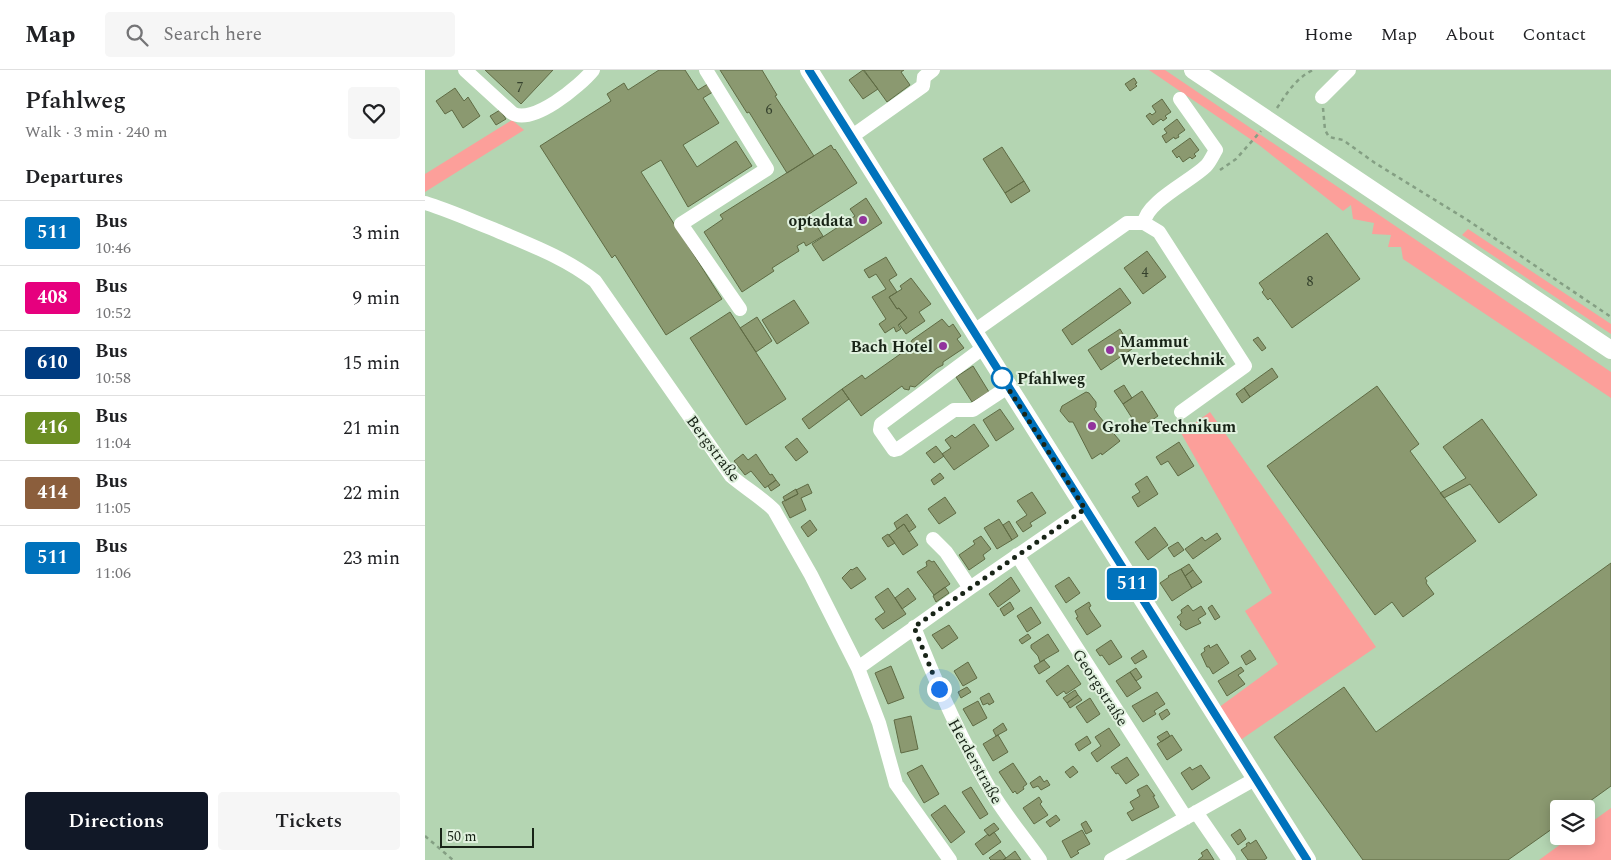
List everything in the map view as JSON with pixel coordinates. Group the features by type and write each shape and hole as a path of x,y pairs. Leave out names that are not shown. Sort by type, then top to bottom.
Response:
{"main road":[{"path":"809,70 1307,860"},
{"path":"1193,70 1611,350"}],"street":[{"path":"465,70 512,112 520,116 541,110 582,82 593,70"},
{"path":"706,70 767,169 681,224 740,309"},
{"path":"851,137 923,86 924,77 933,70"},
{"path":"1321,97 1349,70"},
{"path":"1144,223 1145,216 1161,199 1207,166 1216,150 1181,99"},
{"name":"Bergstraße","path":"425,203 545,251 579,269 595,281 731,476 774,510 811,576 858,668 879,722 896,784 950,860"},
{"path":"973,332 1127,222 1144,223 1159,232 1245,366 1181,412"},
{"path":"983,348 881,424 880,430 894,450 898,449 954,410 973,410 1008,387"},
{"path":"858,668 1085,509"},
{"path":"933,539 946,552 970,588"},
{"name":"Georgstraße","path":"1017,555 1191,815 1229,860"},
{"name":"Herderstraße","path":"914,627 932,674 991,792 1040,860"},
{"path":"1111,860 1255,779"}],"path":[{"path":"1273,114 1288,91 1303,75 1313,70"},
{"path":"1321,97 1325,130 1329,137 1343,140 1375,163 1469,221 1611,317"},
{"path":"1220,170 1247,148 1263,128"},
{"path":"425,836 453,860"}],"shaded area":[{"path":"1149,70 1165,70 1611,372 1611,398 1403,259 1401,247 1388,247 1391,235 1372,234 1374,223 1353,219 1351,205 1343,211 1259,145"},
{"path":"512,120 524,130 425,192 425,174"},
{"path":"1468,229 1611,324 1611,334 1462,235"},
{"path":"1210,412 1376,647 1239,741 1218,708 1278,664 1245,611 1272,593 1181,433"},
{"path":"1611,808 1611,860 1539,860 1560,845 1595,845 1595,820"}],"building":[{"path":"485,70 553,70 521,104"},
{"path":"659,70 685,70 698,90 711,82 716,90 703,98 719,123 683,145 697,167 736,141 752,166 688,207 661,160 641,172 722,299 666,335 615,255 612,258 540,146 611,101 607,94 624,83 628,90"},
{"path":"720,70 762,70 777,95 775,96 814,156 787,173"},
{"path":"863,70 878,89 863,99 849,80"},
{"path":"864,70 904,70 901,72 910,85 887,102"},
{"path":"1134,78 1137,86 1130,91 1125,84"},
{"path":"455,88 464,101 468,97 480,116 463,128 452,110 445,114 436,101"},
{"path":"1162,99 1171,112 1165,116 1167,118 1163,121 1161,119 1153,125 1146,116 1156,112 1152,106"},
{"path":"500,110 506,119 496,125 490,116"},
{"path":"1177,119 1185,130 1178,135 1179,137 1175,139 1174,137 1166,143 1162,136 1167,133 1164,129"},
{"path":"1190,138 1199,150 1192,159 1190,157 1183,162 1172,151"},
{"path":"831,145 857,183 809,214 823,236 806,246 804,242 797,246 799,251 772,268 774,271 742,292 704,232 723,219 720,215"},
{"path":"1002,147 1024,181 1005,193 983,159"},
{"path":"1024,181 1030,191 1011,203 1005,193"},
{"path":"866,198 882,223 823,261 812,244 855,216 850,209"},
{"path":"1327,233 1360,279 1292,328 1270,298 1268,300 1262,292 1264,290 1259,283"},
{"path":"1147,251 1166,277 1143,294 1124,268"},
{"path":"886,257 897,275 889,280 897,292 889,297 897,309 899,308 907,318 898,325 901,329 896,332 894,327 885,333 879,324 886,319 872,297 886,289 876,274 869,278 864,270"},
{"path":"911,278 931,304 919,312 925,321 906,334 899,324 907,318 899,308 897,309 889,297 902,289 900,286"},
{"path":"1120,288 1131,303 1072,345 1062,330"},
{"path":"794,300 809,323 777,344 762,320"},
{"path":"730,312 786,399 746,425 690,338"},
{"path":"757,317 772,341 756,352 740,328"},
{"path":"942,319 949,327 953,324 961,336 957,339 964,348 943,362 943,365 915,387 910,386 909,390 904,389 902,386 861,416 842,389 862,375 865,379 913,345 912,340"},
{"name":"Mammut Werbetechnik","path":"1120,329 1132,349 1101,370 1088,350"},
{"path":"1258,337 1266,348 1262,351 1253,340"},
{"path":"973,366 989,392 972,402 956,377"},
{"path":"1272,368 1278,377 1250,397 1244,388"},
{"path":"1124,385 1132,398 1123,404 1114,391"},
{"path":"1377,386 1419,444 1410,451 1476,541 1425,578 1426,583 1434,594 1403,617 1392,602 1375,615 1267,466"},
{"path":"1244,388 1250,397 1242,403 1236,394"},
{"path":"842,389 849,399 809,429 802,419"},
{"path":"1142,391 1158,416 1139,429 1123,404"},
{"name":"Grohe Technikum","path":"1086,392 1096,402 1094,409 1120,441 1102,455 1101,453 1092,459 1073,422 1069,422 1060,411 1062,406"},
{"path":"1000,409 1014,429 996,441 983,420"},
{"path":"1482,419 1537,495 1499,523 1470,484 1444,498 1440,493 1466,478 1443,447"},
{"path":"974,424 989,446 954,470 942,454 951,448 945,440 952,435 955,438"},
{"path":"797,438 808,452 796,461 785,447"},
{"path":"1179,442 1194,466 1178,476 1168,461 1161,465 1156,457"},
{"path":"936,446 944,456 934,463 926,453"},
{"path":"743,454 748,460 756,454 770,475 772,474 776,480 765,488 751,471 745,475 734,461"},
{"path":"940,473 944,478 934,485 931,480"},
{"path":"1147,476 1158,494 1138,507 1132,497 1140,492 1135,484"},
{"path":"776,480 780,485 771,491 768,486"},
{"path":"808,484 812,493 801,498 806,510 790,518 782,502 798,494 796,490"},
{"path":"796,489 798,494 785,501 783,497"},
{"path":"1032,492 1046,513 1030,523 1032,526 1023,532 1016,522 1027,515 1017,501"},
{"path":"945,497 956,513 939,524 928,509"},
{"path":"907,514 916,527 909,532 904,524 897,529 894,523"},
{"path":"999,519 1012,540 997,549 984,528"},
{"path":"810,520 817,530 808,537 801,527"},
{"path":"1009,521 1018,536 1012,540 1003,525"},
{"path":"904,524 918,545 903,555 889,535"},
{"path":"1155,527 1168,545 1148,560 1135,542"},
{"path":"1217,533 1221,539 1193,559 1185,549 1202,537 1205,541"},
{"path":"888,534 895,543 888,547 882,538"},
{"path":"981,536 991,549 983,555 985,559 969,570 959,555 975,544 973,541"},
{"path":"1178,542 1184,550 1174,557 1168,548"},
{"path":"929,560 934,561 950,584 934,595 917,572 927,566 926,562"},
{"path":"1611,563 1611,786 1592,800 1550,800 1550,830 1508,860 1363,860 1274,737 1344,687 1376,732"},
{"path":"1189,564 1193,570 1185,576 1181,569"},
{"path":"857,567 866,579 851,589 842,578 851,569"},
{"path":"1181,569 1192,588 1172,601 1160,583"},
{"path":"1193,570 1202,582 1192,588 1185,576"},
{"path":"1011,577 1020,591 998,607 989,594"},
{"path":"1069,577 1080,593 1066,603 1055,586"},
{"path":"945,587 949,593 936,602 933,596"},
{"path":"888,588 906,614 883,629 875,619 885,612 875,597"},
{"path":"908,588 916,599 902,609 895,598"},
{"path":"1010,602 1014,609 1004,616 1000,609"},
{"path":"1089,602 1090,610 1101,626 1087,635 1076,618 1078,617 1075,611"},
{"path":"1188,605 1193,611 1201,606 1206,614 1198,619 1201,623 1186,630 1180,625 1181,622 1177,617 1182,613 1181,610"},
{"path":"1212,605 1220,617 1215,620 1208,608"},
{"path":"1031,607 1041,623 1027,632 1017,616"},
{"path":"949,625 958,638 942,649 932,635"},
{"path":"1028,634 1031,638 1022,644 1019,640"},
{"path":"1048,634 1059,651 1040,662 1031,645"},
{"path":"1111,640 1122,657 1109,665 1096,650"},
{"path":"1217,644 1229,663 1213,674 1209,667 1207,667 1201,654 1205,651 1204,648 1209,645 1210,648"},
{"path":"1143,650 1147,657 1135,664 1131,658"},
{"path":"1250,650 1256,659 1246,665 1241,656"},
{"path":"1044,660 1050,667 1039,674 1034,666"},
{"path":"968,662 977,678 963,686 954,671"},
{"path":"1068,665 1081,684 1066,694 1064,691 1057,696 1046,681"},
{"path":"891,666 904,698 888,704 875,673"},
{"path":"1241,667 1244,671 1238,675 1245,684 1227,696 1218,681"},
{"path":"1136,668 1142,677 1136,681 1130,672"},
{"path":"1130,672 1141,688 1127,697 1116,681"},
{"path":"967,687 971,692 961,698 958,692"},
{"path":"1075,690 1078,695 1067,703 1063,698"},
{"path":"1157,692 1165,704 1154,711 1156,714 1143,722 1132,706"},
{"path":"989,693 994,702 989,705 988,703 983,705 980,698"},
{"path":"1078,695 1082,700 1070,708 1067,703"},
{"path":"1090,698 1100,714 1087,723 1076,707"},
{"path":"978,701 987,718 973,726 963,709"},
{"path":"1167,709 1170,714 1162,720 1159,714"},
{"path":"911,716 918,749 901,753 894,720"},
{"path":"1003,723 1007,730 996,736 993,730"},
{"path":"1109,728 1120,745 1097,762 1091,753 1101,746 1095,737"},
{"path":"1167,731 1170,736 1161,742 1157,737"},
{"path":"998,735 1008,752 993,761 983,744"},
{"path":"1172,735 1182,750 1167,760 1157,744"},
{"path":"1087,736 1091,743 1079,751 1075,744"},
{"path":"1127,757 1139,775 1126,784 1111,767"},
{"path":"1013,763 1027,784 1017,794 1015,791 1013,793 999,772"},
{"path":"922,765 939,794 924,803 907,773"},
{"path":"1201,765 1210,778 1192,790 1181,773 1190,767 1192,770"},
{"path":"1073,766 1078,772 1070,778 1065,772"},
{"path":"1040,776 1044,782 1047,780 1050,785 1041,790 1038,786 1033,788 1030,783"},
{"path":"1147,785 1155,796 1153,796 1159,807 1132,821 1127,813 1134,809 1130,802 1140,796 1137,790"},
{"path":"971,787 988,814 980,819 962,792"},
{"path":"1039,797 1042,802 1040,804 1048,815 1034,824 1023,808"},
{"path":"945,805 965,832 951,843 931,815"},
{"path":"1056,815 1060,820 1050,827 1046,822"},
{"path":"1086,821 1092,831 1086,834 1081,824"},
{"path":"994,823 999,829 989,836 984,830"},
{"path":"1240,829 1246,839 1238,845 1231,835"},
{"path":"1082,830 1090,844 1077,851 1079,853 1071,858 1062,841"},
{"path":"994,832 1001,842 983,855 975,844 988,834 989,836"},
{"path":"1256,840 1267,858 1264,860 1248,860 1241,850 1249,842 1250,844"},
{"path":"1207,849 1214,860 1198,860 1203,856 1201,853"},
{"path":"1000,850 1006,858 1003,860 991,860 989,858"},
{"path":"1015,851 1021,860 1003,860 1006,858"}],"bus line":[{"name":"511","path":"809,70 1307,860"}],"place":[{"name":"optadata","path":"863,220"},
{"name":"Bach Hotel","path":"943,346"},
{"name":"Mammut Werbetechnik","path":"1110,350"},
{"name":"Pfahlweg","path":"1002,378"},
{"name":"Grohe Technikum","path":"1092,426"}],"route":[{"path":"939,689 914,627 1085,509 999,374 1002,378"}]}
